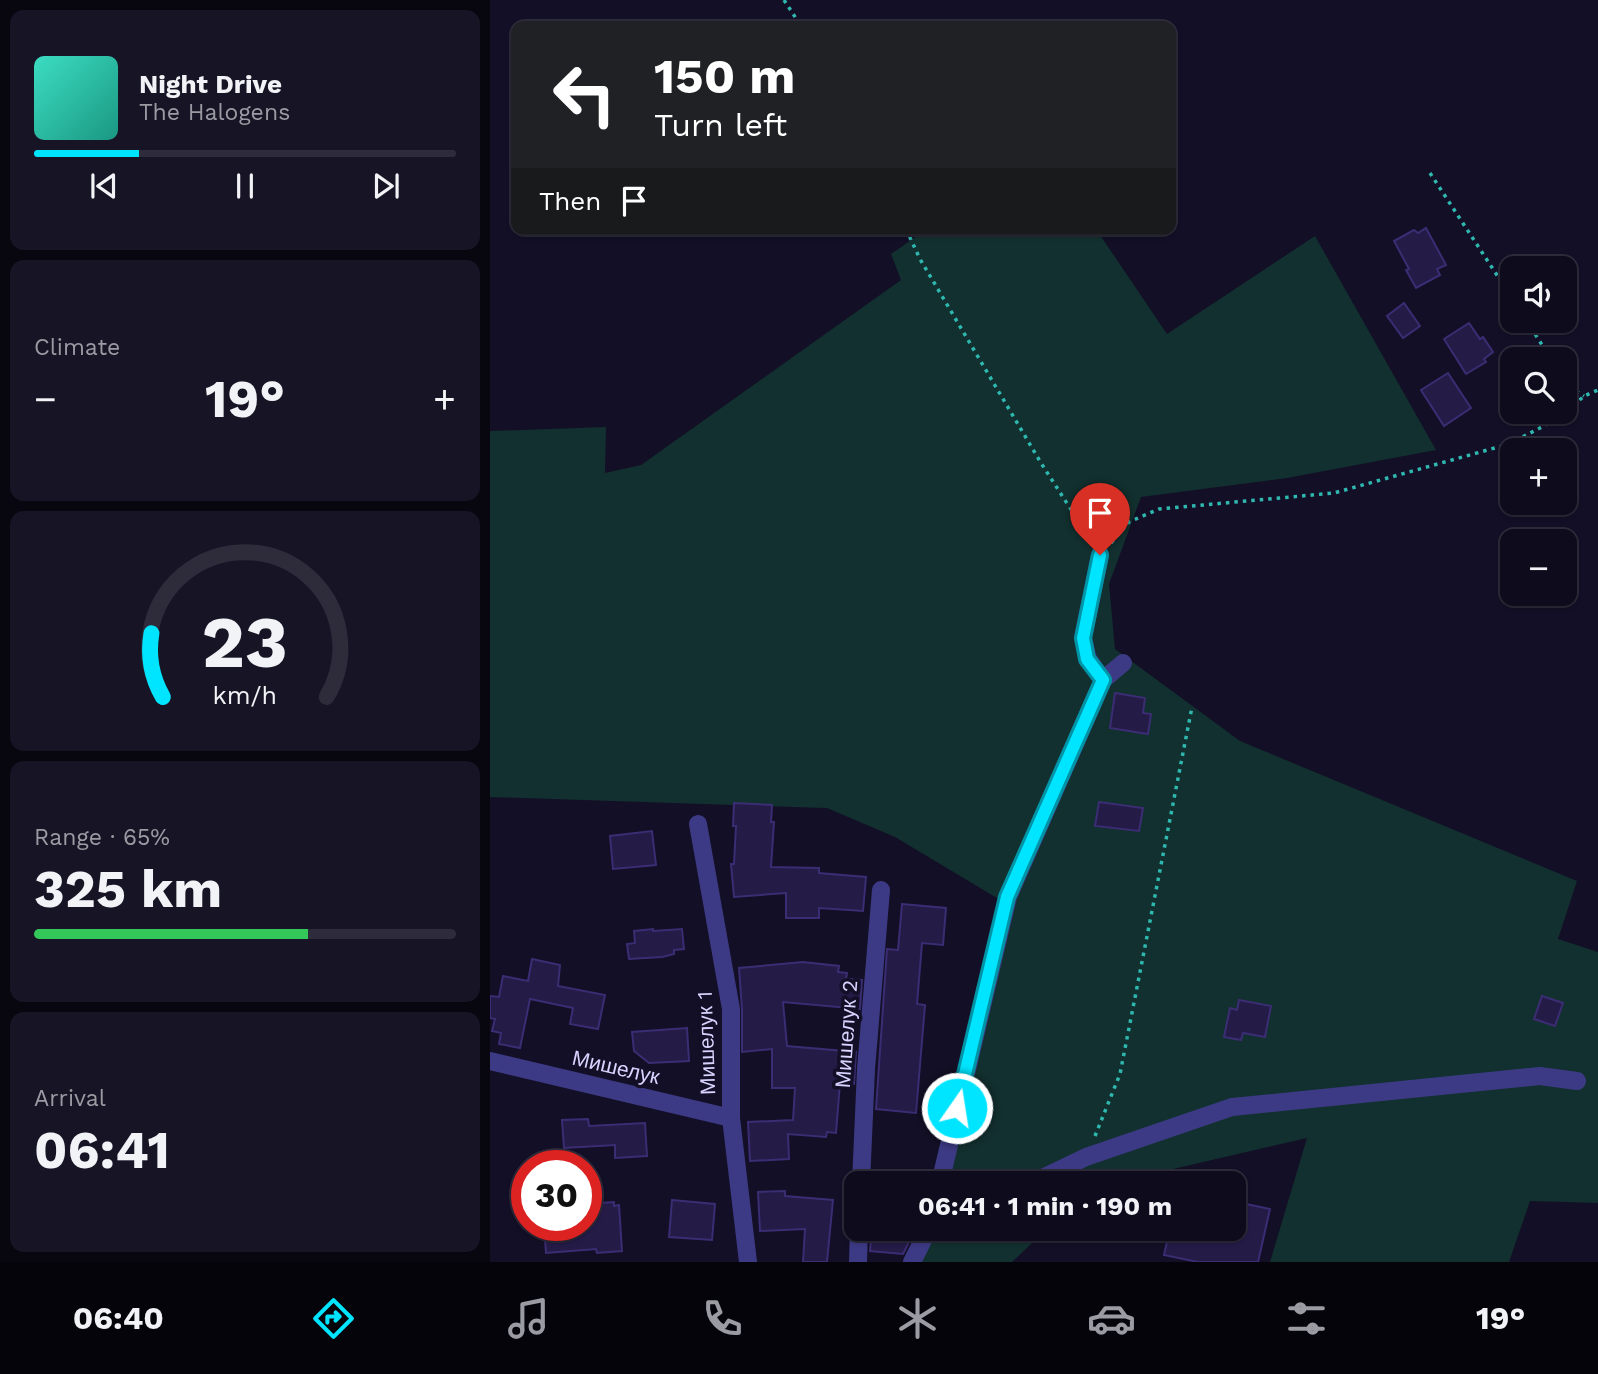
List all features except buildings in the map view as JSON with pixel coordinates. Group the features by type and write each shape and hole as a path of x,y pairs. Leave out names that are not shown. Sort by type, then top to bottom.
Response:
{"street":[{"path":"1100,555 1083,638 1087,659 1103,680"},
{"path":"943,1171 1007,897 1103,680 1123,663"},
{"name":"Мишелук 1","path":"698,824 731,1009 731,1118 748,1262"},
{"name":"Мишелук 2","path":"861,1171 881,890"},
{"name":"Мишелук","path":"490,1060 731,1118"},
{"path":"1057,1171 1086,1157 1232,1107 1541,1076 1577,1080"},
{"path":"858,1262 859,1241"},
{"path":"912,1262 925,1241"}],"path":[{"path":"784,0 798,21"},
{"path":"1430,173 1500,280"},
{"path":"909,235 920,259 998,391 1100,555 1129,522 1159,509 1334,493 1509,444 1561,417 1584,396 1598,390"},
{"path":"1577,392 1584,396"},
{"path":"1086,1157 1120,1074 1192,707"}],"green space":[{"path":"918,235 1100,235 1167,334 1315,236 1436,450 1287,478 1141,497 1109,584 1115,649 1240,741 1577,881 1558,939 1598,952 1598,1203 1530,1201 1509,1262 1270,1262 1307,1138 1165,1171 942,1171 1007,904 895,837 827,808 490,797 490,431 606,427 605,473 641,465 901,280 891,254"},
{"path":"922,1241 1034,1241 1012,1262 911,1262"}],"route":[{"path":"957,1108 1007,897 1103,680 1087,659 1083,638 1100,555"}]}
